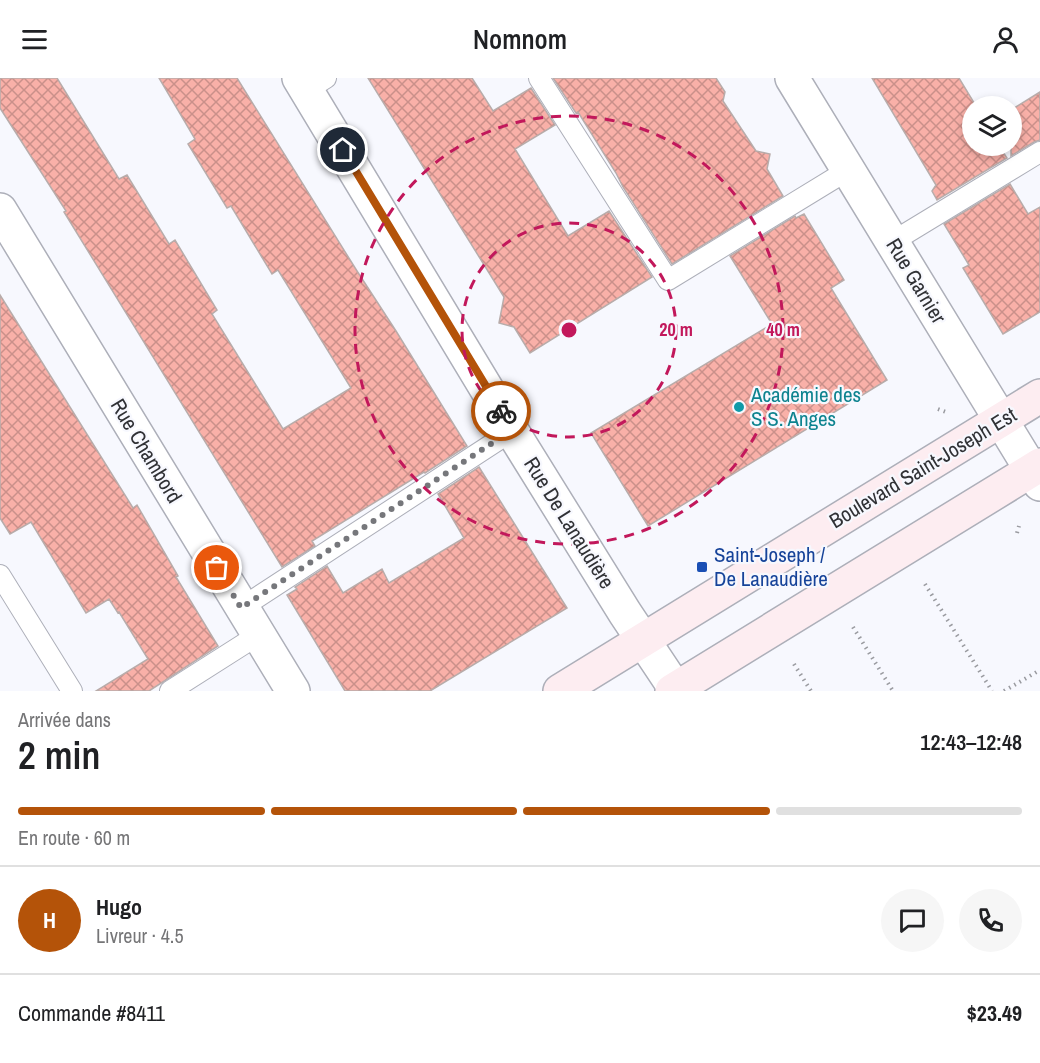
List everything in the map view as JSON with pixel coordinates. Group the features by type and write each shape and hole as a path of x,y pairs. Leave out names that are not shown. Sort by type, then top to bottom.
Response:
{"main road":[{"name":"Boulevard Saint-Joseph Est","path":"561,691 1040,396"},
{"path":"675,690 1037,473"}],"street":[{"name":"Rue Garnier","path":"792,78 1001,420 1037,473"},
{"name":"Rue De Lanaudière","path":"310,82 512,430 675,690"},
{"name":"Rue Chambord","path":"0,210 292,691"}],"lane":[{"path":"539,78 668,280 848,170"},
{"path":"892,242 1040,152"},
{"path":"241,608 512,430"},
{"path":"0,574 72,691"},
{"path":"170,691 258,635"}],"path":[{"path":"938,410 947,412"},
{"path":"1017,533 1019,526"},
{"path":"925,584 992,691"},
{"path":"853,627 893,691"},
{"path":"794,664 811,691"},
{"path":"1004,691 1040,670"}],"building":[{"path":"0,78 57,78 119,179 127,175 169,244 175,240 217,310 212,314 283,429 351,388 278,270 272,274 231,206 227,208 188,144 195,139 159,78 237,78 467,446 312,541 315,546 282,567 64,212 66,211 0,108"},
{"path":"368,78 472,78 493,111 531,88 555,125 515,149 568,236 609,211 652,277 530,353 514,327 499,323 504,297"},
{"path":"553,78 716,78 725,92 723,101 756,151 770,154 767,169 783,196 672,264 578,112 576,113"},
{"path":"872,78 959,78 970,96 962,96 962,156 1006,156 1007,158 937,200 932,191 936,185"},
{"path":"1040,92 1040,140 1022,149 1022,103"},
{"path":"1010,184 1028,214 1040,207 1040,312 1003,334 963,268 969,265 944,224"},
{"name":"Académie des S S. Anges","path":"804,214 844,280 831,288 887,380 648,526 591,433 772,324 730,256 795,216 796,218"},
{"path":"0,295 133,508 137,505 178,576 176,577 218,646 149,691 96,691 148,659 109,599 86,613 31,522 10,534 0,518"},
{"path":"479,467 567,608 430,691 345,691 287,595 327,566 343,593 382,569 389,583 464,538 438,494"}],"way so far":[{"path":"217,568 241,608 512,430 501,411"}],"place":[{"name":"Académie des S S. Anges","path":"739,407"},
{"name":"Saint-Joseph / De Lanaudière","path":"702,567"}],"route":[{"path":"343,150 501,411"}]}
